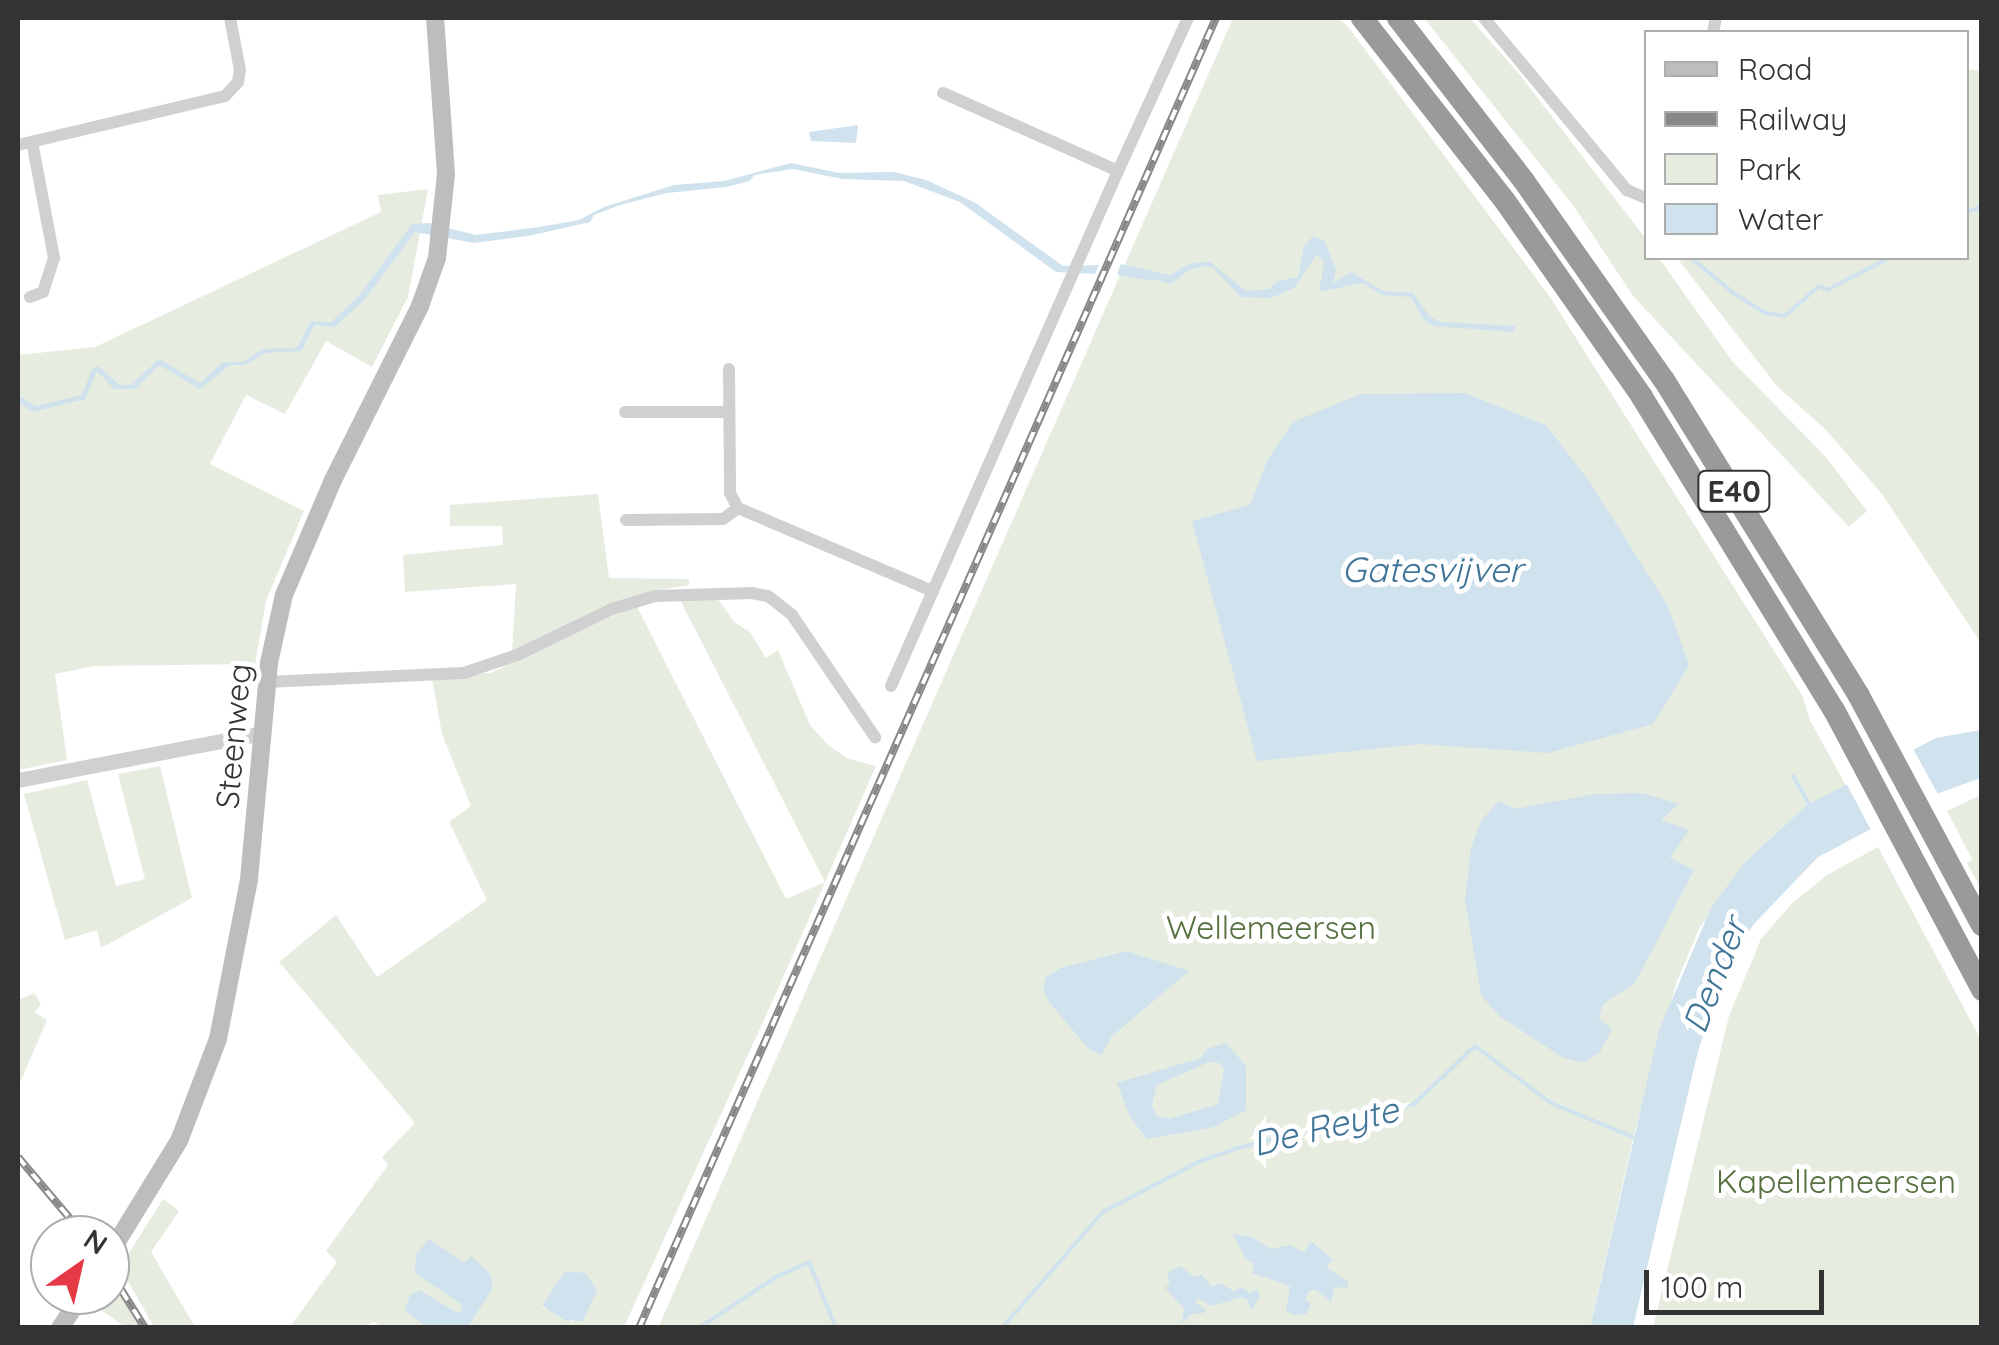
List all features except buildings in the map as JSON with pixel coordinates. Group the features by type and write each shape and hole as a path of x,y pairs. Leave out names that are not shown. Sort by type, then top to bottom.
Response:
{"highway":[{"name":"E40","path":"1362,18 1580,306 1766,595 1834,710 1982,990"},
{"name":"E40","path":"1398,18 1582,262 1685,414 1859,696 1982,925"}],"main road":[{"name":"Steenweg","path":"130,1222 174,1153 218,1039 249,879 267,682 278,615 294,568 356,432 420,306 443,230 446,124 435,18"}],"street":[{"path":"30,296 44,292 54,258 24,143 225,96 233,91 240,70 230,18"},
{"path":"892,686 1188,18"},
{"path":"1484,18 1627,190 1644,197"},
{"path":"943,93 1118,171"},
{"path":"729,369 730,493 738,508 933,592"},
{"path":"625,412 730,412"},
{"path":"626,520 722,519 738,508"},
{"path":"267,682 464,672 517,656 570,626 655,596 752,593 768,596 792,615 875,737"},
{"path":"18,780 263,733"}],"green space":[{"name":"Wellemeersen","path":"1233,18 1339,18 1349,28 1550,297 1802,695 1810,720 1846,786 1807,805 1745,862 1699,929 1677,981 1636,1126 1590,1327 658,1328"},
{"path":"1424,18 1470,18 1520,75 1644,236 1644,260 1660,260 1732,361 1825,456 1867,511 1849,527 1633,296 1575,208"},
{"path":"1969,69 1982,71 1981,643 1882,494 1825,429 1777,386 1679,260 1969,260"},
{"path":"428,189 408,297 372,367 326,341 285,414 246,395 210,464 304,511 266,601 255,664 94,666 55,674 67,760 18,770 18,355 95,347 381,212 378,195"},
{"path":"598,494 609,578 689,579 689,585 652,591 512,653 516,584 405,592 403,555 503,545 502,526 450,526 450,505"},
{"path":"679,598 718,599 734,622 750,632 766,658 778,650 810,725 828,745 849,759 876,766 778,989 624,1327 383,1328 374,1322 359,1327 290,1327 337,1262 326,1251 388,1165 382,1157 415,1123 279,962 336,915 377,977 487,900 449,822 471,806 442,734 432,679 490,673 636,605 786,899 825,882","holes":["565,1271 574,1322 542,1307"]},
{"path":"160,766 192,898 101,948 97,930 65,940 24,794 87,780 116,886 145,879 118,774"},
{"path":"1981,795 1981,889 1967,863 1972,859 1947,811"},
{"name":"Kapellemeersen","path":"1878,847 1981,1040 1981,1327 1653,1328 1729,1016 1761,939 1792,903 1827,875"},
{"path":"34,993 41,1004 35,1012 47,1020 18,1087 18,1000"},
{"path":"163,1199 179,1211 151,1252 195,1327 154,1327 130,1285 130,1251"},
{"path":"130,1311 140,1327 125,1327 108,1315 130,1315"}],"water":[{"path":"858,125 856,143 811,141 809,132"},
{"path":"791,163 839,173 894,172 926,180 974,202 1063,266 1099,265 1095,274 1056,272 960,202 904,181 843,179 793,169 754,175 750,181 726,187 667,193 620,205 594,215 590,222 528,236 474,243 415,232 365,299 335,327 315,325 301,351 265,353 245,365 230,365 200,389 159,365 136,389 114,389 97,371 85,399 33,412 18,402 18,396 37,406 82,395 92,369 98,366 120,385 131,385 159,359 200,383 223,362 243,362 263,349 297,348 311,321 331,322 357,298 412,224 428,223 476,235 539,227 579,220 604,207 674,185 724,181"},
{"path":"1313,236 1325,241 1336,270 1333,283 1351,272 1383,291 1413,293 1430,317 1441,322 1516,326 1513,332 1433,326 1423,319 1411,297 1382,295 1363,283 1319,292 1324,263 1317,254 1294,288 1271,298 1241,297 1213,268 1205,266 1189,270 1171,284 1133,273 1117,274 1121,264 1170,275 1190,263 1210,262 1246,291 1269,289 1278,281 1298,277 1304,246"},
{"name":"Gatesvijver","path":"1464,393 1546,425 1589,481 1668,606 1689,665 1653,724 1548,753 1420,744 1257,761 1192,521 1250,505 1267,461 1293,422 1361,394"},
{"name":"Dender","path":"1981,730 1981,778 1939,793 1818,857 1753,925 1723,978 1698,1051 1633,1327 1590,1328 1659,1030 1711,908 1745,862 1807,805 1936,738"},
{"path":"1642,793 1679,804 1661,820 1689,830 1670,858 1694,870 1635,983 1603,1004 1599,1019 1612,1029 1600,1052 1583,1063 1562,1057 1499,1016 1481,995 1465,900 1471,848 1481,821 1499,801 1515,809 1595,794"},
{"path":"1126,951 1189,971 1112,1036 1101,1055 1088,1048 1049,1002 1043,989 1046,977 1061,968"},
{"path":"1226,1043 1246,1066 1246,1110 1214,1127 1147,1139 1130,1117 1117,1083 1201,1058 1207,1049","holes":["1209,1062 1220,1063 1224,1070 1218,1104 1169,1119 1156,1116 1152,1105 1157,1085"]},
{"path":"1233,1234 1252,1237 1271,1249 1290,1245 1304,1252 1311,1241 1333,1260 1326,1267 1348,1282 1348,1288 1334,1287 1331,1302 1316,1290 1308,1291 1306,1300 1311,1304 1306,1314 1294,1315 1286,1311 1290,1286 1252,1273 1254,1264 1245,1258"},
{"path":"429,1239 464,1263 471,1256 491,1275 492,1289 468,1327 426,1327 405,1310 410,1295 419,1290 456,1312 463,1311 461,1304 415,1273 416,1254"},
{"path":"1180,1266 1194,1277 1201,1274 1212,1287 1219,1283 1234,1291 1241,1287 1250,1293 1257,1289 1260,1296 1251,1310 1247,1299 1241,1297 1212,1306 1198,1298 1195,1303 1206,1309 1204,1313 1191,1314 1182,1323 1184,1308 1165,1288 1170,1283 1167,1273"},
{"path":"565,1271 585,1273 597,1290 583,1321 565,1320 542,1306"}],"pier":[{"path":"1911,745 1940,798 1873,834 1845,781"}],"waterway":[{"path":"1969,211 1982,207"},
{"path":"1693,260 1766,313 1785,316 1819,286 1827,290 1885,260"},
{"path":"1120,274 1154,278"},
{"path":"1793,776 1809,804"},
{"name":"De Reyte","path":"1002,1328 1103,1212 1200,1161 1234,1149 1414,1104 1475,1046 1551,1103 1635,1138"},
{"name":"De Reyte","path":"699,1328 776,1277 809,1262 836,1328"}],"railway":[{"path":"639,1328 1216,18"},
{"path":"18,1157 67,1215"},
{"path":"130,1304 145,1328"}]}
